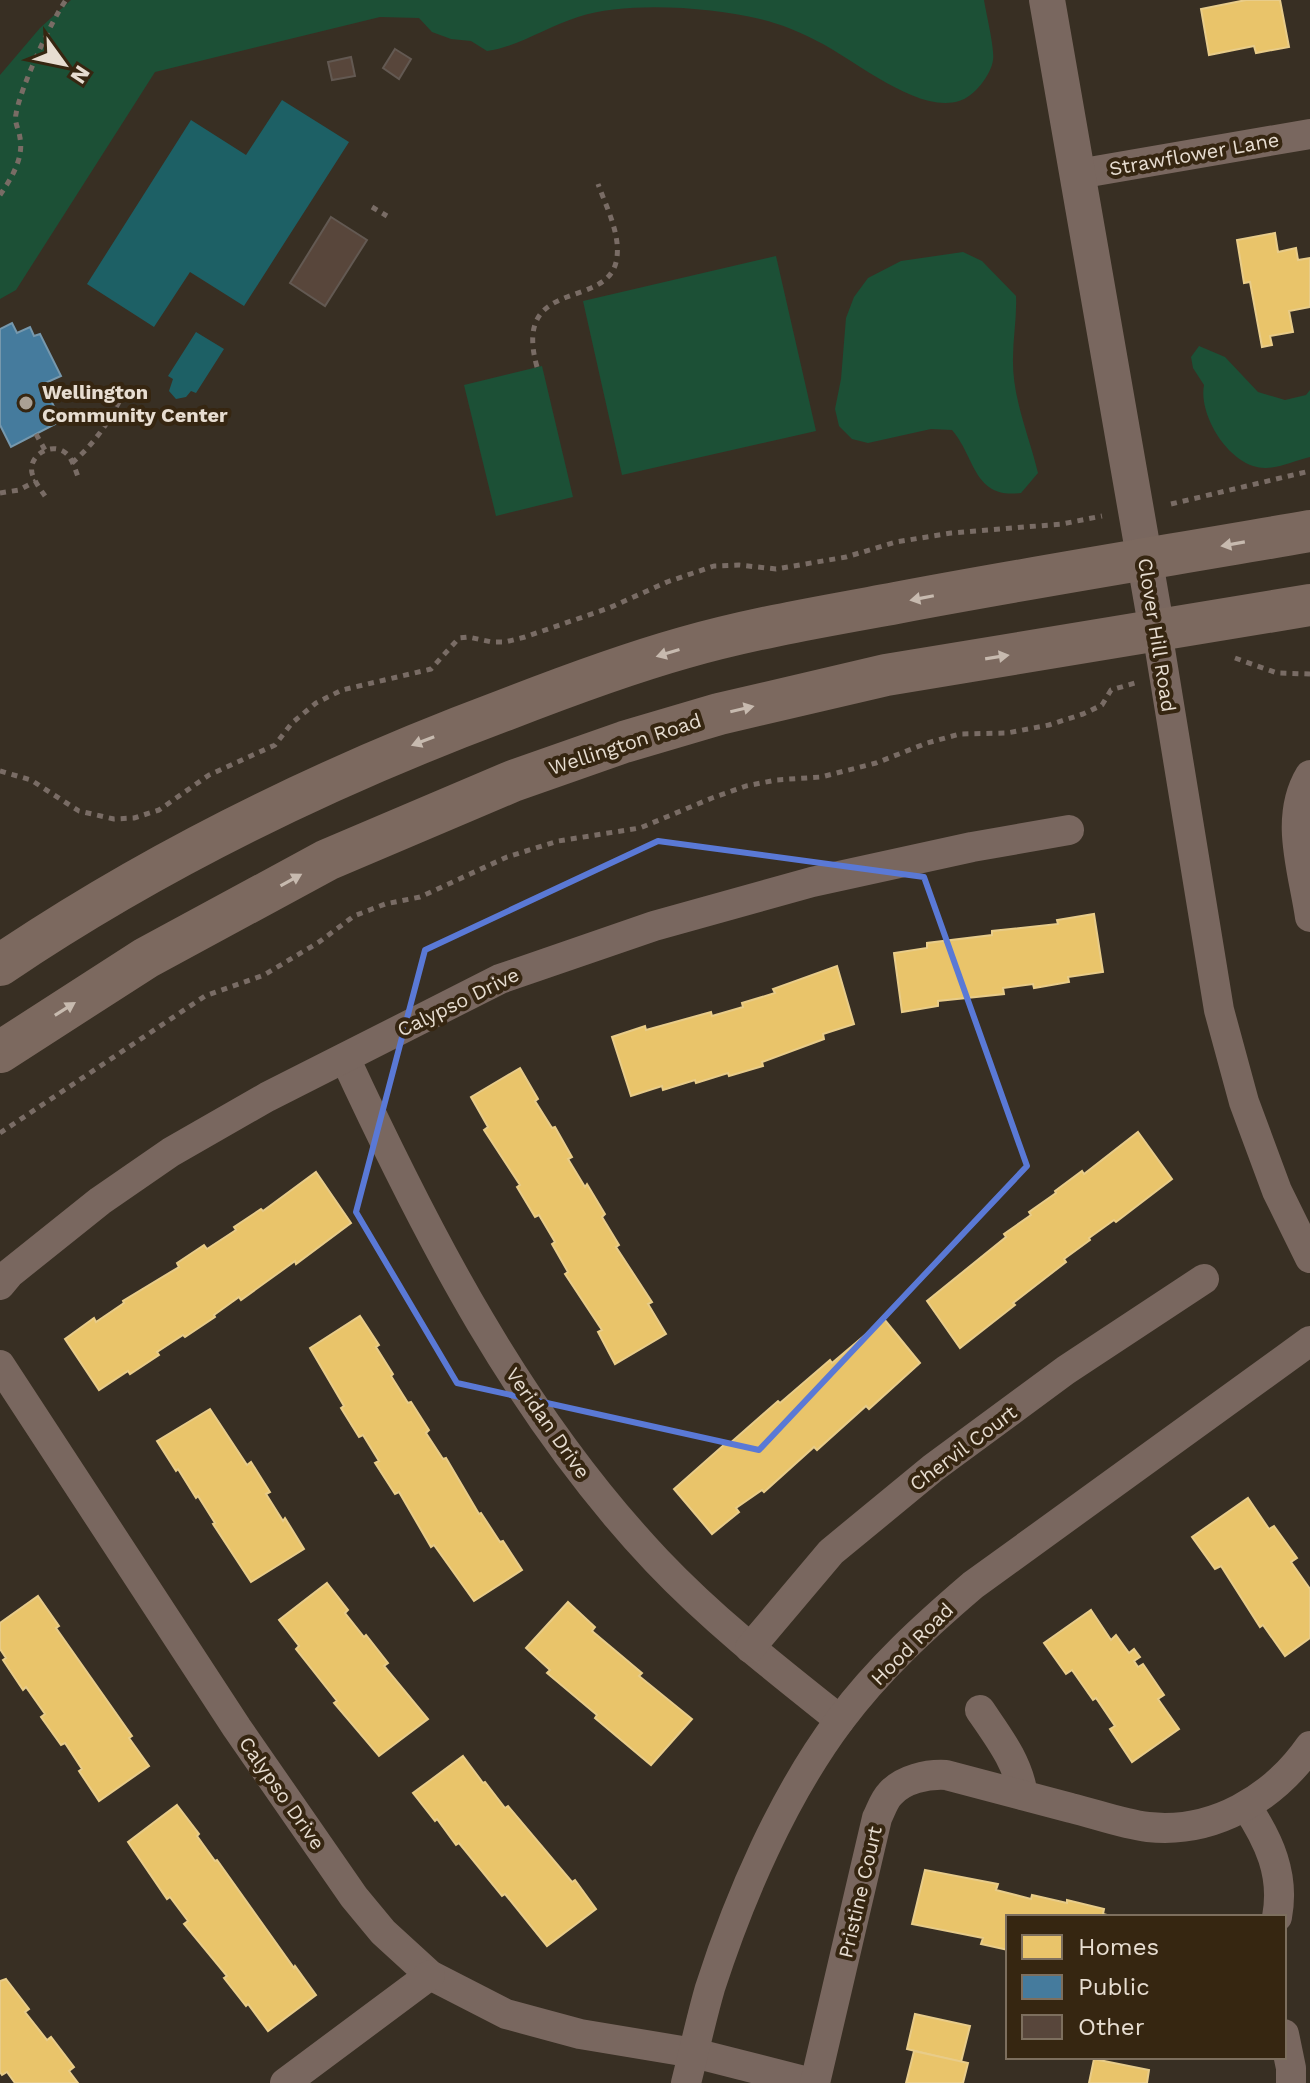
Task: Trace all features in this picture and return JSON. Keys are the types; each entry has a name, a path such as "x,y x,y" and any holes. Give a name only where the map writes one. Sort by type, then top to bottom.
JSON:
{"main road":[{"path":"0,965 110,895 268,810 405,747 602,673 684,647 762,628 1310,531"},
{"name":"Wellington Road","path":"0,1052 146,958 327,860 513,781 624,742 719,714 871,679 1310,605"}],"street":[{"name":"Clover Hill Road","path":"1047,0 1145,559 1219,1010 1244,1102 1277,1191 1310,1258"},
{"name":"Strawflower Lane","path":"1078,174 1310,134"},
{"path":"1310,775 1300,792 1295,819 1310,917"},
{"name":"Calypso Drive","path":"0,1285 10,1273 100,1201 171,1152 267,1097 500,979 654,926 812,882 972,847 1069,830"},
{"name":"Veridan Drive","path":"345,1058 401,1178 465,1295 545,1424 606,1503 658,1562 750,1648 840,1720"},
{"name":"Chervil Court","path":"750,1648 831,1552 933,1468 1066,1370 1204,1279"},
{"name":"Hood Road","path":"686,2083 709,1991 761,1857 803,1777 840,1720 929,1622 973,1585 1310,1341"},
{"name":"Calypso Drive","path":"0,1365 237,1728 354,1897 383,1932 430,1975 506,2014 580,2034 694,2053"},
{"path":"980,1710 1020,1774 1023,1795"},
{"name":"Pristine Court","path":"694,2053 814,2083 877,1818 890,1793 909,1780 932,1774 946,1775 1146,1827 1182,1828 1217,1821 1246,1806 1281,1780 1310,1746"},
{"path":"1246,1806 1265,1834 1277,1866 1280,1901 1277,1915"},
{"path":"285,2083 430,1975"},
{"path":"1286,2032 1310,2035"},
{"path":"1286,2042 1291,2083"}],"path":[{"path":"0,195 20,155 21,140 15,122 17,108 66,0"},
{"path":"537,367 533,335 542,313 555,301 590,289 607,279 616,264 615,236 598,184"},
{"path":"372,207 387,216"},
{"path":"590,289 593,298"},
{"path":"72,463 95,441 122,396"},
{"path":"36,434 45,450"},
{"path":"45,496 32,473 32,463 45,450 61,450 68,455 79,479"},
{"path":"0,493 19,490 36,481"},
{"path":"1224,654 1277,673 1310,674"},
{"path":"0,1133 205,996 264,975 319,942 354,916 385,904 420,897 507,857 558,841 640,828 746,786 821,777 876,763 960,734 1007,733 1049,725 1102,705 1111,690 1163,674"}],"highlighted area":[{"path":"658,841 924,877 1027,1166 759,1450 457,1383 356,1212 425,950"}],"green space":[{"path":"71,0 984,0 993,60 985,79 976,90 965,99 942,103 924,100 886,83 832,49 796,31 740,15 644,7 598,12 487,51 471,41 451,39 432,32 419,18 380,17 155,72 16,290 0,299 0,75 40,28"},
{"path":"963,252 982,261 1016,296 1013,373 1038,473 1021,493 993,490 984,483 952,430 931,429 868,443 852,439 839,426 835,409 846,318 854,297 868,278 901,261"},
{"path":"776,256 816,431 622,475 583,301"},
{"path":"1199,346 1225,357 1258,392 1285,400 1306,395 1310,390 1310,457 1266,468 1253,466 1229,450 1212,425 1206,411 1204,385 1193,368 1191,357"},
{"path":"542,366 573,497 496,516 464,385"}],"water":[{"path":"282,100 349,142 244,306 190,272 154,327 87,284 191,120 246,155"},
{"path":"196,332 224,349 196,393 191,391 186,397 176,399 169,391 173,379 168,376"}],"building: Homes":[{"path":"1246,0 1280,0 1289,47 1256,53 1254,46 1209,55 1201,9"},
{"path":"1275,233 1278,252 1296,248 1298,260 1310,258 1310,307 1289,311 1293,332 1270,336 1272,345 1262,347 1250,282 1244,283 1237,240"},
{"path":"1094,914 1103,972 1068,977 1069,982 1034,988 1033,984 1003,988 1004,994 938,1001 938,1006 902,1012 894,953 927,948 927,943 992,935 992,931 1058,924 1057,920"},
{"path":"837,966 854,1024 823,1034 824,1039 762,1062 763,1066 663,1090 662,1086 631,1096 612,1037 645,1026 646,1030 711,1012 712,1016 743,1007 742,1003 775,993 773,989"},
{"path":"520,1068 538,1099 535,1101 572,1157 568,1159 605,1214 602,1217 619,1245 616,1247 652,1302 648,1304 666,1334 615,1364 598,1332 602,1330 565,1274 568,1272 552,1244 555,1242 517,1187 520,1185 484,1130 488,1127 471,1097"},
{"path":"1138,1132 1172,1179 1116,1222 1114,1220 1089,1238 1064,1259 1066,1262 960,1348 927,1301 1006,1237 1004,1234 1031,1215 1029,1212 1055,1191 1082,1171 1084,1174"},
{"path":"316,1172 351,1223 296,1264 295,1261 185,1337 183,1335 157,1352 159,1355 99,1390 65,1339 179,1267 177,1263 204,1245 207,1249 236,1230 234,1227 261,1209 263,1211"},
{"path":"360,1316 379,1345 376,1347 393,1374 391,1376 429,1430 426,1433 443,1459 446,1458 479,1514 500,1542 503,1541 522,1570 474,1601 434,1545 431,1547 399,1492 395,1494 375,1463 379,1461 363,1435 359,1437 341,1408 344,1406 310,1348"},
{"path":"884,1319 920,1363 869,1409 866,1406 817,1450 814,1447 764,1492 762,1490 736,1508 739,1512 712,1534 674,1489 726,1443 728,1445 778,1401 780,1403 830,1360 832,1363"},
{"path":"210,1409 247,1465 251,1462 270,1492 266,1494 304,1549 251,1582 198,1496 196,1498 157,1441"},
{"path":"1248,1498 1269,1529 1274,1526 1297,1558 1291,1562 1310,1589 1310,1638 1285,1656 1263,1625 1260,1627 1221,1566 1215,1569 1192,1537"},
{"path":"327,1583 348,1610 345,1613 388,1663 384,1666 428,1719 379,1756 334,1703 337,1701 296,1649 299,1646 279,1620"},
{"path":"38,1596 59,1626 56,1628 132,1736 129,1738 149,1766 99,1801 65,1743 61,1745 41,1717 45,1714 26,1687 23,1690 3,1660 6,1658 0,1649 0,1623"},
{"path":"568,1602 595,1627 592,1631 642,1673 639,1676 692,1719 651,1765 595,1718 597,1715 547,1673 550,1670 526,1648"},
{"path":"1091,1610 1111,1640 1116,1635 1129,1653 1134,1649 1140,1657 1134,1661 1138,1667 1143,1664 1164,1695 1158,1699 1179,1729 1132,1762 1110,1729 1115,1726 1096,1698 1093,1700 1072,1670 1066,1674 1044,1643"},
{"path":"463,1756 505,1808 508,1806 572,1882 575,1880 596,1909 547,1946 505,1894 502,1896 413,1793"},
{"path":"177,1805 316,1995 268,2031 184,1924 188,1921 170,1897 167,1899 128,1842"},
{"path":"925,1870 998,1884 996,1890 1031,1899 1032,1895 1104,1909 1103,1914 1107,1915 1006,1915 1006,1950 981,1944 983,1938 912,1924"},
{"path":"6,1979 29,2009 25,2012 47,2040 51,2037 74,2067 69,2071 78,2083 15,2083 7,2072 2,2075 0,1981"},
{"path":"915,2014 970,2026 961,2062 907,2049"},
{"path":"914,2051 968,2063 963,2083 906,2083"},
{"path":"1094,2059 1149,2070 1147,2083 1089,2083"}],"building: Public":[{"name":"Wellington Community Center","path":"12,323 17,333 30,327 34,336 40,334 61,376 43,384 61,421 11,447 0,425 0,329"}],"building: Other":[{"path":"395,49 411,59 399,79 383,68"},
{"path":"351,57 355,76 332,80 328,62"},
{"path":"331,217 367,240 325,306 290,283"}],"place":[{"name":"Wellington Community Center","path":"26,403"}]}
